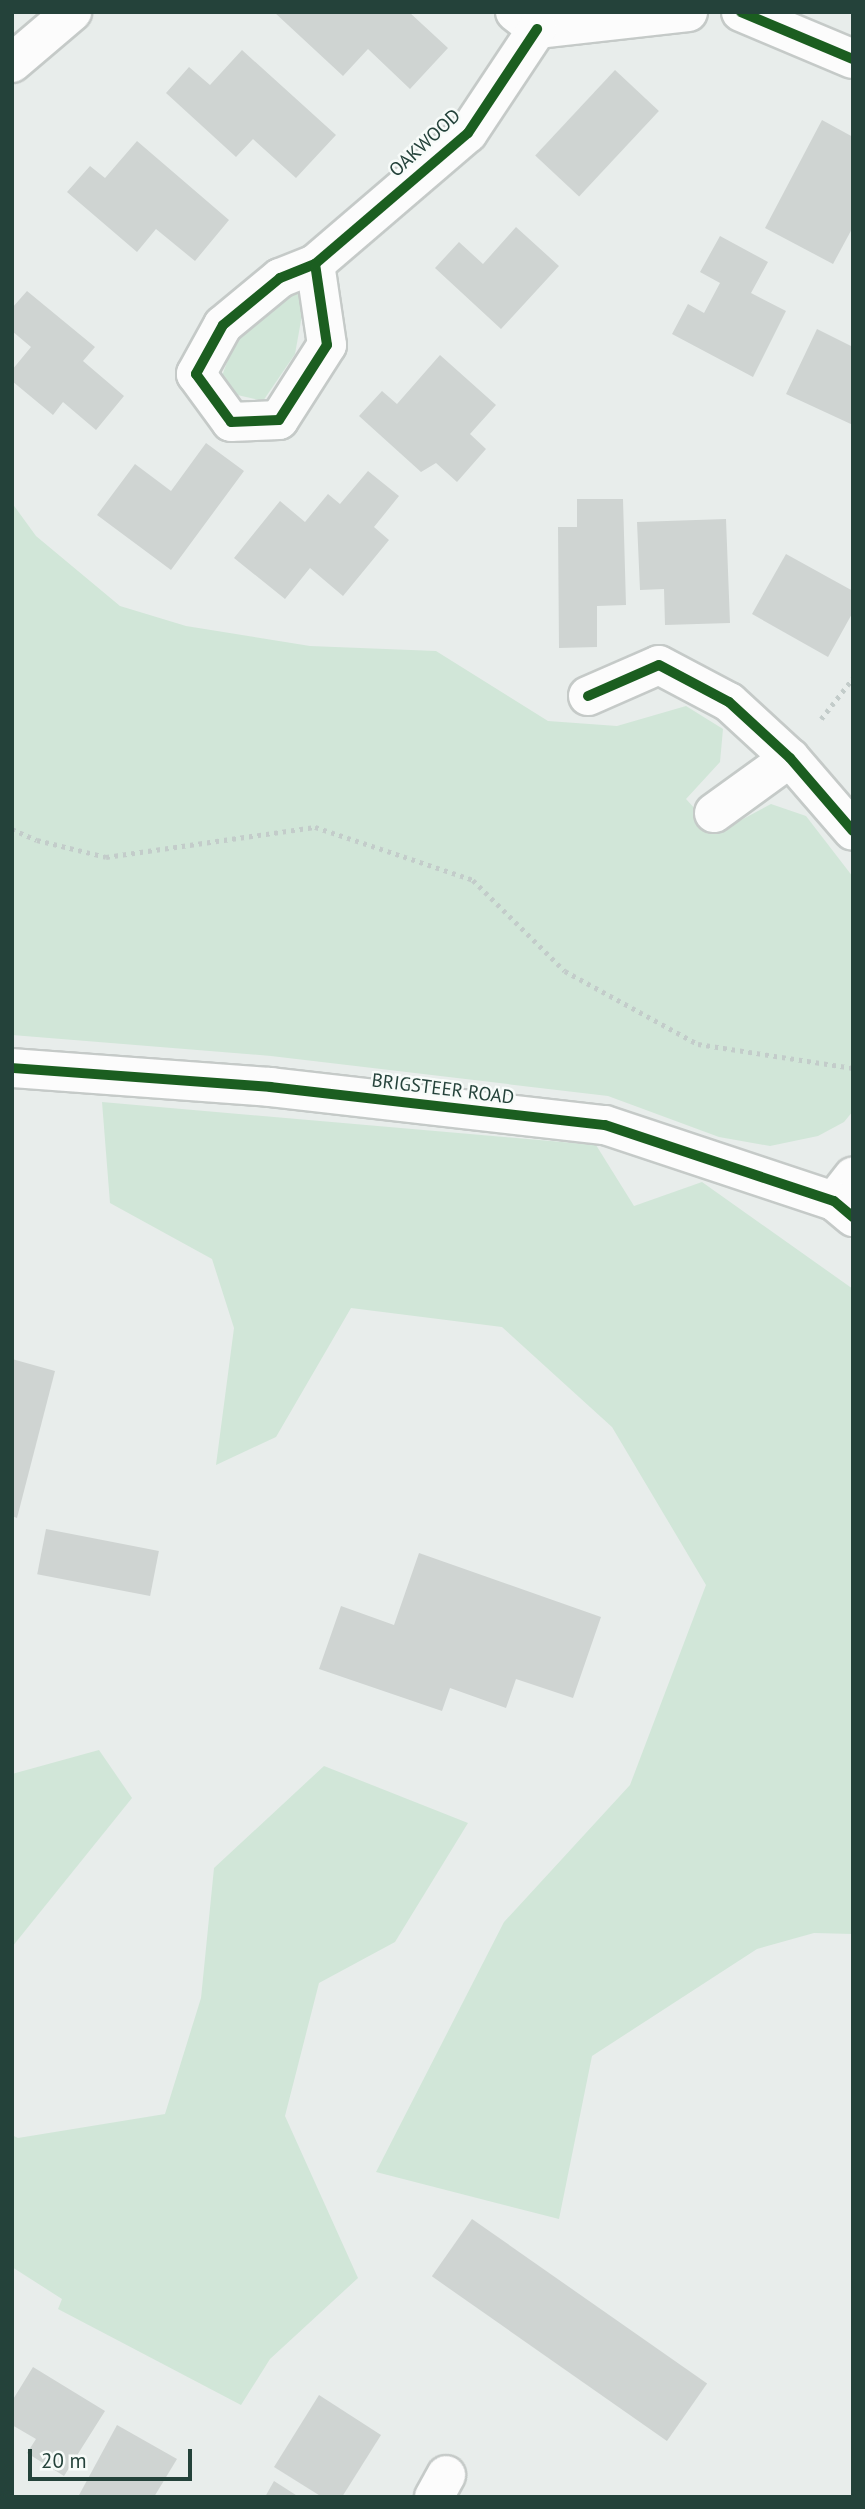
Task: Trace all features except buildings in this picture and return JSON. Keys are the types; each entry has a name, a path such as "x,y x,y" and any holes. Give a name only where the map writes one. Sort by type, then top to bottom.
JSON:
{"street":[{"path":"526,21 688,12"},
{"path":"741,12 853,59"},
{"path":"12,63 69,13"},
{"name":"OAKWOOD","path":"315,264 468,133 526,21"},
{"path":"588,696 659,665 729,702 790,758 853,831"},
{"path":"714,813 790,758"},
{"name":"BRIGSTEER ROAD","path":"12,1068 270,1087 605,1125 847,1198"}],"path":[{"path":"12,829 37,840 106,857 315,827 473,880 565,971 698,1044 853,1068"}],"green space":[{"path":"283,291 306,293 295,354 263,401 233,394 222,376 232,348 254,317"},
{"path":"12,503 36,536 120,606 186,626 310,646 436,651 548,721 617,726 686,706 723,729 720,762 686,799 717,833 771,804 806,816 853,877 853,1111 844,1122 818,1136 770,1146 719,1137 608,1096 271,1056 12,1035"},
{"path":"102,1102 596,1145 634,1206 702,1182 853,1289 853,1934 814,1933 757,1949 592,2056 559,2219 376,2172 504,1922 630,1785 706,1585 612,1427 502,1327 351,1308 276,1437 216,1465 234,1328 212,1259 110,1203"},
{"path":"99,1750 132,1798 12,1947 12,1774"},
{"path":"324,1766 468,1823 395,1942 319,1983 285,2116 358,2278 270,2359 241,2405 58,2309 62,2299 12,2267 12,2135 18,2138 165,2114 201,1998 214,1868"}],"cycle path":[{"path":"741,12 853,59"},
{"path":"315,264 280,278 223,325 196,374 231,422 279,420 327,345 315,264 468,133 537,29"},
{"path":"588,696 659,665 729,702 790,758 853,831"},
{"path":"12,1068 270,1087 605,1125 834,1201 853,1217"}]}
